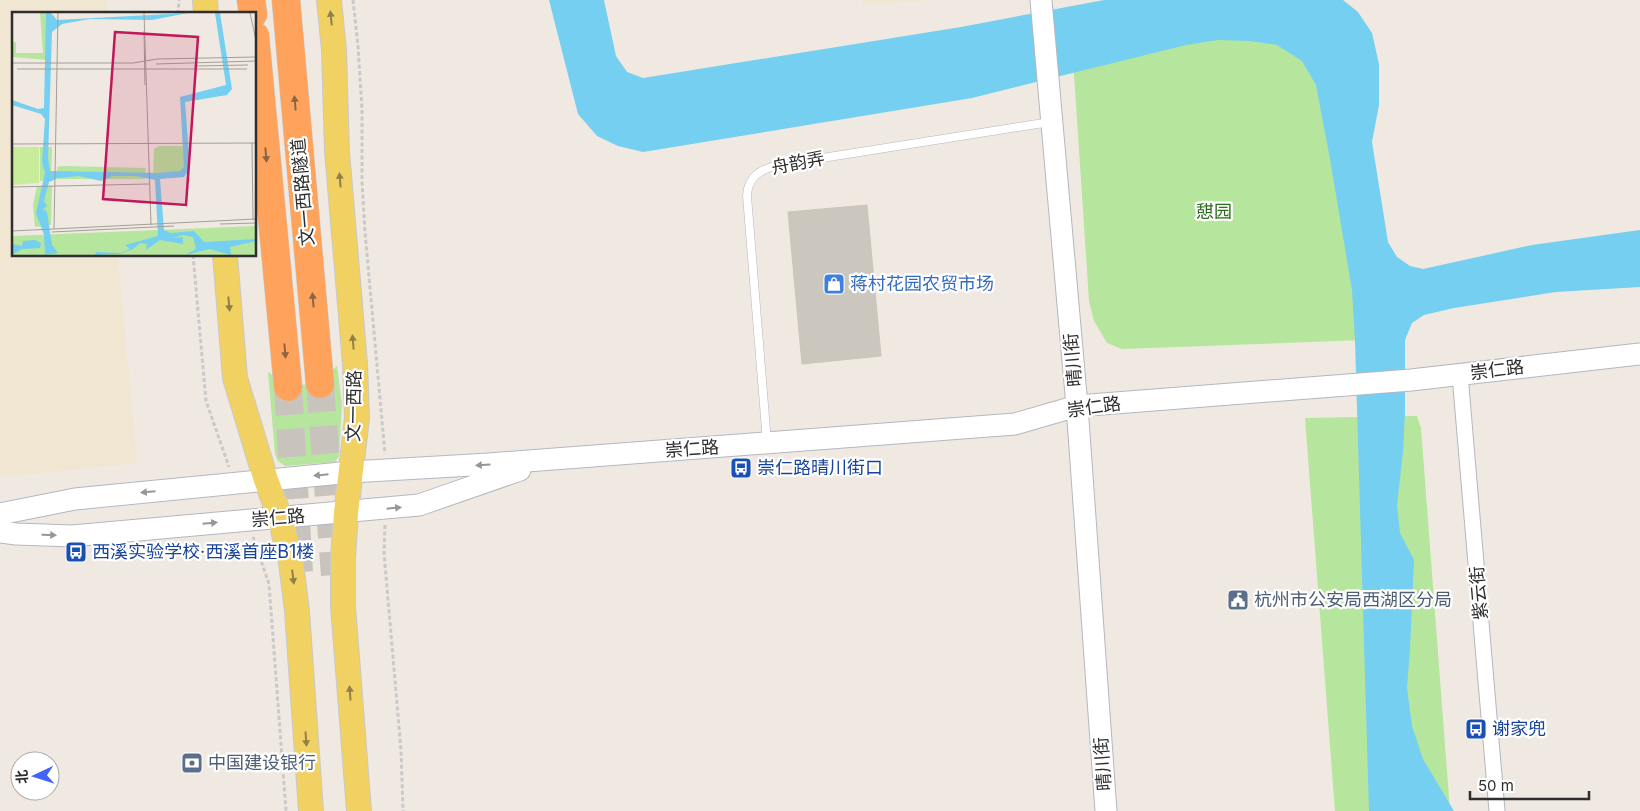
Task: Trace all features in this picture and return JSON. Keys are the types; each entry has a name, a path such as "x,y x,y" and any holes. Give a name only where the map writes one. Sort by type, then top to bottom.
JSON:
{"highway":[{"name":"文一西路隧道","path":"286,0 320,384"},
{"name":"文一西路隧道","path":"256,47 288,387"}],"main road":[{"name":"文一西路","path":"329,0 334,50 337,151 355,364 357,418 346,512 343,558 343,606 359,811"},
{"path":"225,256 235,378 266,480 280,517 291,564 297,611 311,811"}],"street":[{"name":"晴川街","path":"1042,4 1077,406 1106,811"},
{"name":"崇仁路","path":"0,514 75,499 351,472 549,460 1015,424 1077,406 1410,380 1640,354"},
{"name":"紫云街","path":"1460,375 1497,811"},
{"name":"崇仁路","path":"0,532 72,536 419,505 549,460"}],"lane":[{"name":"舟韵弄","path":"767,443 746,196 748,186 755,177 762,170 778,165 1052,122"}],"path":[{"path":"353,0 362,110 362,182 365,232 386,469"},
{"path":"385,509 384,554 401,750 403,811"}],"shaded area":[{"path":"0,0 106,0 109,12 12,12 12,256 120,256 118,257 137,463 0,477"},
{"path":"863,0 931,0 863,5"}],"green space":[{"name":"憇园","path":"1202,32 1282,38 1320,72 1363,340 1122,349 1107,343 1094,321 1089,301 1073,59"},
{"path":"337,366 342,404 339,456 335,462 285,466 278,461 275,454 268,372 287,382 304,385 320,379"},
{"path":"1417,416 1421,428 1450,811 1335,811 1305,418"}],"water":[{"path":"549,0 604,0 616,56 627,72 643,78 961,27 1104,0 1343,0 1358,12 1372,33 1379,64 1379,105 1372,142 1388,242 1397,257 1410,266 1423,269 1532,245 1640,230 1640,287 1556,292 1454,308 1424,315 1412,323 1405,340 1405,412 1397,505 1400,533 1414,560 1407,688 1412,726 1423,759 1454,811 1369,811 1352,290 1316,85 1302,61 1277,45 1250,41 1218,40 1186,45 972,98 643,152 618,146 597,136 578,114"}],"building":[{"name":"蒋村花园农贸市场","path":"867,205 881,356 802,364 788,212"}],"tunnel":[{"path":"320,384 335,575"},
{"path":"288,387 299,572"}],"place":[{"name":"蒋村花园农贸市场","path":"834,284"},
{"name":"崇仁路晴川街口","path":"741,468"},
{"name":"西溪实验学校·西溪首座B1楼","path":"76,552"},
{"name":"杭州市公安局西湖区分局","path":"1238,600"},
{"name":"谢家兜","path":"1476,729"},
{"name":"中国建设银行","path":"192,763"}]}
